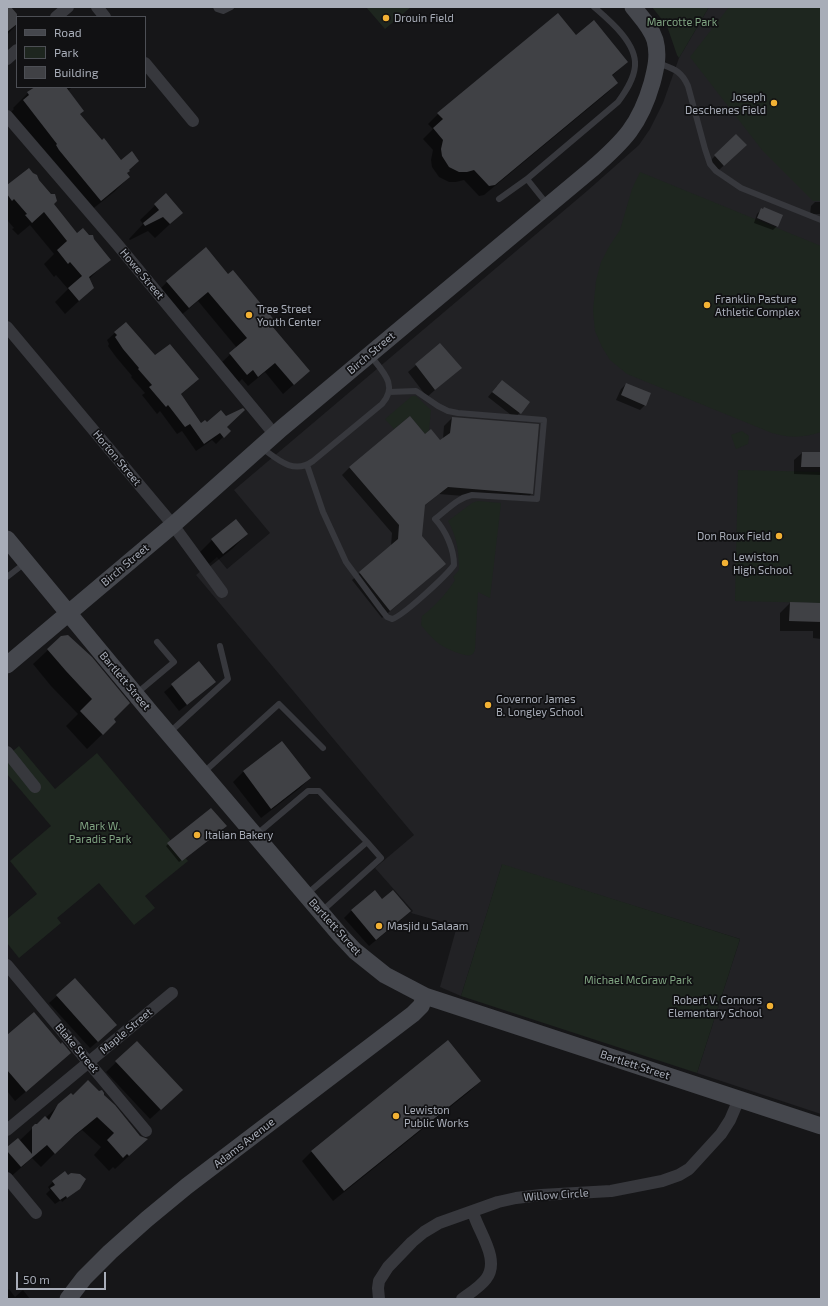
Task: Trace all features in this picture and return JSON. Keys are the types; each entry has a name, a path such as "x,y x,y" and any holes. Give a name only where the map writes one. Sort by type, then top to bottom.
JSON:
{"street":[{"path":"57,16 68,7"},
{"path":"97,7 104,16"},
{"name":"Birch Street","path":"7,665 172,525 369,354 609,155 621,143 635,125 647,102 656,68 657,54 655,40 649,26 633,7"},
{"path":"7,59 16,51"},
{"path":"146,64 193,121"},
{"name":"Howe Street","path":"7,116 117,244 275,435"},
{"name":"Horton Street","path":"7,327 172,525 222,592"},
{"name":"Bartlett Street","path":"7,539 168,733 306,895 355,951 385,975 425,996 821,1126"},
{"path":"7,752 35,787"},
{"name":"Blake Street","path":"7,965 146,1131"},
{"name":"Maple Street","path":"7,1130 172,993"},
{"name":"Adams Avenue","path":"68,1299 84,1278 110,1252 147,1219 187,1186 413,1014 421,1006 425,996"},
{"name":"Willow Circle","path":"379,1299 379,1281 388,1268 412,1242 424,1232 439,1223 498,1202 516,1198 611,1191 662,1182 679,1175 689,1169 721,1134 730,1120 739,1099"},
{"path":"7,1178 36,1212"},
{"path":"462,1299 485,1280 491,1269 490,1253 475,1218"}],"lane":[{"path":"216,7 217,9 223,11 231,7"},
{"path":"499,199 526,179 618,102 626,92 632,79 635,65 633,54 626,40 610,20 594,7"},
{"path":"656,62 678,71 684,77 688,86 710,164 716,171 741,188 821,220"},
{"path":"526,179 548,205"},
{"path":"261,447 288,465 300,467 308,465 382,404 389,392 387,379 369,354"},
{"path":"308,465 323,512 346,562 380,608 392,619 402,614 445,576 454,565 451,549 445,534 435,520 446,510 464,496 472,494 536,498 544,420 448,411 416,391 389,392"},
{"path":"7,577 26,562"},
{"path":"136,694 174,662 157,642"},
{"path":"168,733 228,680 220,646"},
{"path":"203,773 279,704 323,748"},
{"path":"256,835 308,791 319,791 381,858 321,912"},
{"path":"306,895 366,842"}],"shaded area":[{"path":"709,7 821,7 821,1114 697,1073 740,939 502,865 461,996 440,987 457,926 411,913 413,911 375,868 414,835 196,575 217,557 227,569 270,533 234,490 587,191 639,145 650,129 663,103 679,58"}],"green space":[{"name":"Drouin Field","path":"366,7 411,7 385,29"},
{"name":"Marcotte Park","path":"652,7 709,7 679,58 667,26"},
{"name":"Joseph Deschenes Field","path":"729,7 821,7 821,201 813,201 762,150 690,57"},
{"name":"Franklin Pasture Athletic Complex","path":"640,172 821,246 821,432 796,437 772,433 627,374 610,360 595,331 593,310 596,281 601,262 620,230 632,189"},
{"path":"412,396 416,396 431,410 429,430 425,434 410,416 394,429 385,419"},
{"path":"742,431 749,436 748,444 736,449 731,435"},
{"name":"Don Roux Field","path":"738,470 821,472 821,603 735,601"},
{"path":"478,501 501,503 490,598 478,592 475,650 472,655 464,655 454,652 441,645 431,637 421,625 422,616 444,595 455,580 453,577 459,570 457,545 454,533 448,521 472,503"},
{"name":"Mark W. Paradis Park","path":"19,746 55,789 97,753 188,861 145,896 155,908 134,925 99,883 57,918 61,923 19,958 7,943 7,919 37,894 10,861 51,826 7,774 7,756"},
{"name":"Michael McGraw Park","path":"502,864 740,939 697,1073 461,996"}],"building":[{"path":"7,7 11,7 17,14 16,25 7,32"},
{"path":"558,13 576,35 594,20 628,62 612,75 618,83 495,185 489,186 474,170 459,172 449,167 442,156 441,149 443,140 433,128 443,119 437,113"},
{"path":"33,88 67,88 84,111 80,114 102,140 104,138 121,160 132,151 139,161 127,173 130,177 101,201 59,150 56,145 57,144 23,100 29,95 27,92"},
{"path":"736,134 747,145 724,166 714,155"},
{"path":"29,168 37,175 39,180 51,194 55,194 57,201 54,204 77,233 83,228 89,235 93,235 94,239 111,260 89,277 94,288 79,301 68,288 82,276 70,262 68,264 57,250 67,241 44,212 32,223 25,215 27,214 14,199 12,201 7,194 7,185"},
{"path":"166,193 183,213 170,224 163,217 145,226 143,223 159,210 154,204"},
{"path":"764,207 783,215 778,227 757,218 761,208 763,209"},
{"name":"Tree Street Youth Center","path":"206,247 228,274 233,270 276,322 272,326 310,371 294,385 275,363 258,377 253,370 247,375 229,353 247,338 208,292 189,308 166,281"},
{"path":"126,322 155,355 170,344 199,379 181,394 201,423 205,420 207,422 221,410 226,416 243,408 245,410 227,427 231,431 224,438 220,433 204,444 190,424 185,427 168,405 166,407 149,387 152,385 138,369 139,368 115,337 117,335 114,332"},
{"path":"440,343 462,368 435,390 415,364"},
{"path":"502,380 530,402 521,414 492,392"},
{"path":"626,383 651,393 646,406 621,395"},
{"path":"410,416 425,434 431,429 440,440 450,433 452,417 539,424 533,494 448,487 425,505 422,536 446,564 390,611 359,572 398,539 399,525 349,467"},
{"path":"802,452 821,452 821,467 801,467"},
{"path":"236,519 248,534 223,554 211,539"},
{"path":"790,602 821,603 821,622 789,621"},
{"path":"68,635 92,657 130,703 114,719 116,722 103,735 80,711 92,699 47,649 61,636"},
{"path":"199,661 216,682 187,705 171,684"},
{"path":"282,741 311,778 271,809 243,771"},
{"name":"Italian Bakery","path":"211,808 227,826 182,861 167,843"},
{"name":"Masjid u Salaam","path":"375,890 382,899 393,890 411,911 376,940 351,910"},
{"path":"75,978 117,1025 98,1042 56,995"},
{"path":"34,1012 61,1044 62,1042 71,1053 26,1092 7,1070 7,1035"},
{"name":"Lewiston Public Works","path":"448,1040 481,1081 344,1191 311,1151"},
{"path":"137,1041 183,1090 161,1110 115,1061"},
{"path":"88,1080 99,1091 102,1090 104,1095 115,1105 140,1136 148,1139 129,1156 127,1154 123,1158 107,1140 114,1133 97,1117 55,1154 47,1145 21,1167 7,1151 7,1147 18,1138 32,1154 32,1127 45,1116 49,1120 58,1104 71,1093 73,1095"},
{"path":"65,1171 68,1175 71,1173 80,1174 86,1179 80,1189 67,1198 66,1196 60,1200 50,1188 55,1185 52,1181"}],"place":[{"name":"Drouin Field","path":"386,18"},
{"name":"Joseph Deschenes Field","path":"774,103"},
{"name":"Franklin Pasture Athletic Complex","path":"707,305"},
{"name":"Tree Street Youth Center","path":"249,315"},
{"name":"Don Roux Field","path":"779,536"},
{"name":"Lewiston High School","path":"725,563"},
{"name":"Governor James B. Longley School","path":"488,705"},
{"name":"Italian Bakery","path":"197,835"},
{"name":"Masjid u Salaam","path":"379,926"},
{"name":"Robert V. Connors Elementary School","path":"770,1006"},
{"name":"Lewiston Public Works","path":"396,1116"}]}
